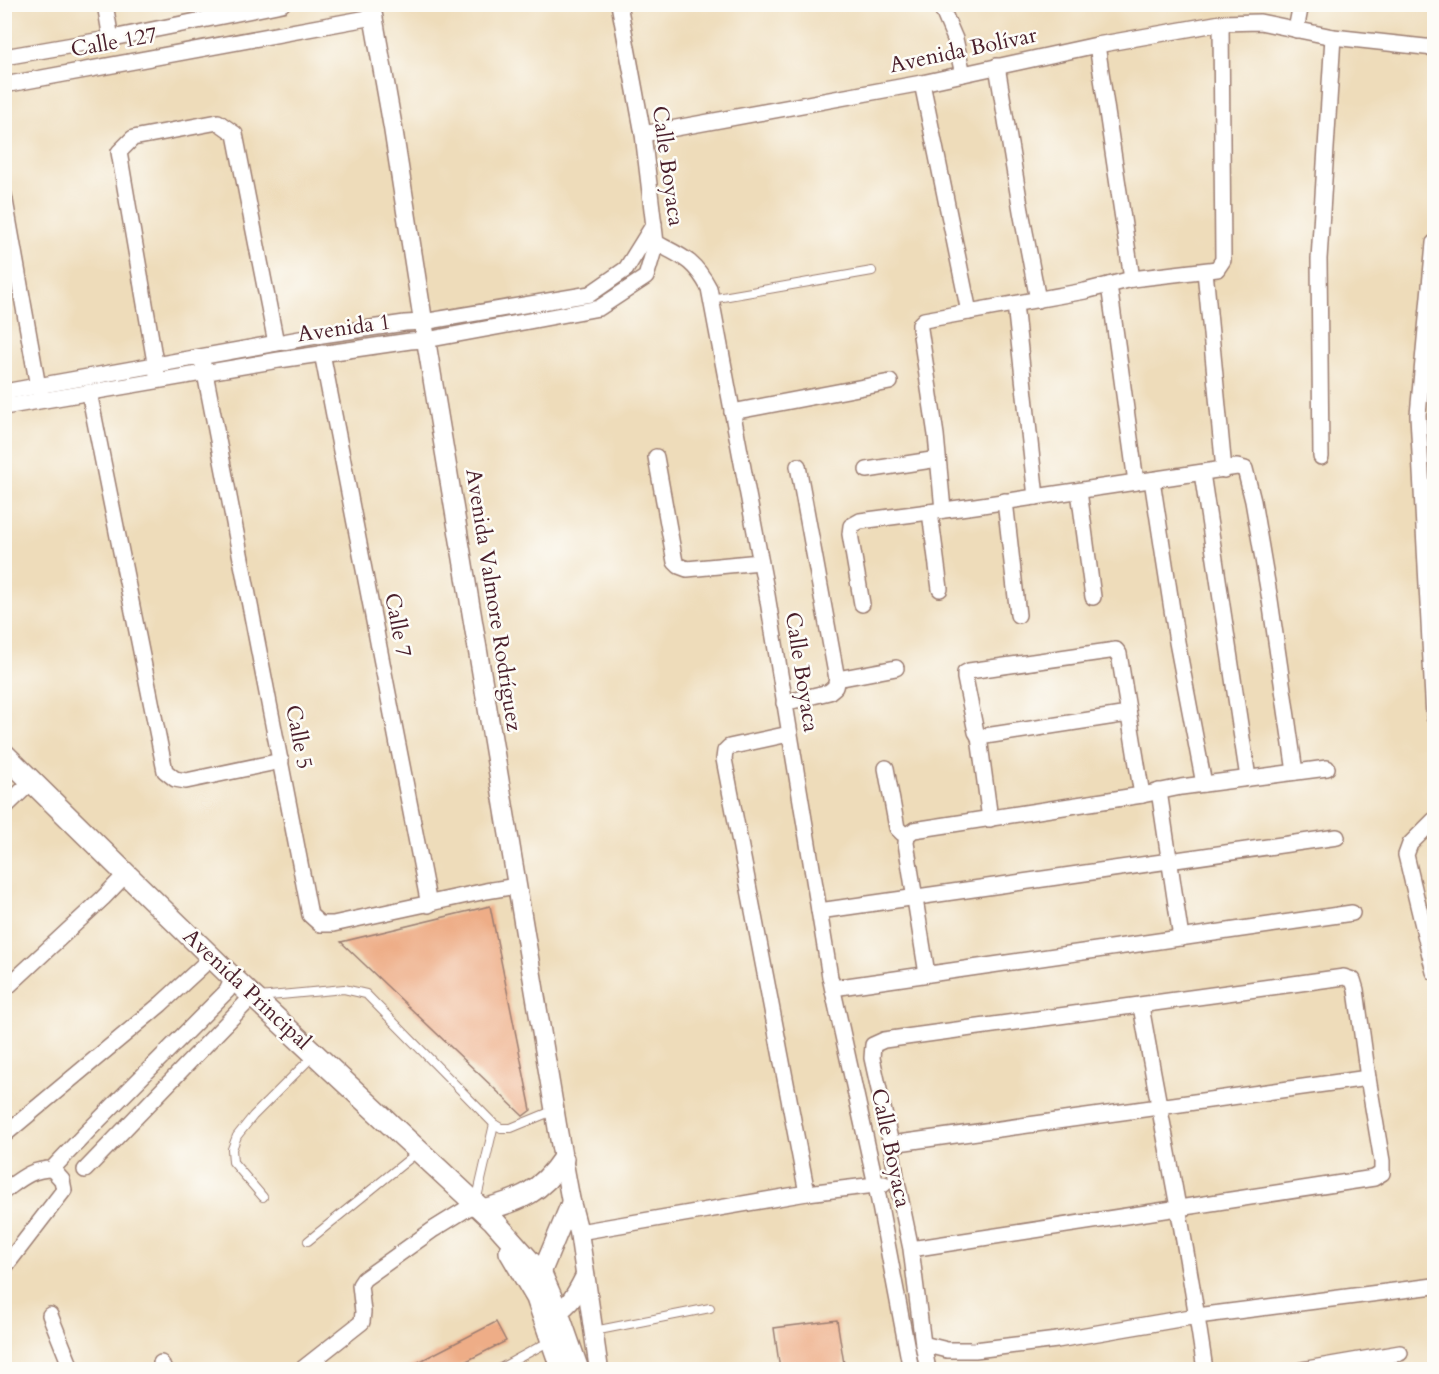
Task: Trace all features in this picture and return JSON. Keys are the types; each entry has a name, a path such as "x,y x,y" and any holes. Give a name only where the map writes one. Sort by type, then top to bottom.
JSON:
{"main road":[{"name":"Avenida Principal","path":"4,753 254,998 484,1211"},
{"path":"484,1211 513,1201 541,1186 553,1175 563,1159"},
{"path":"484,1211 542,1274 552,1340 562,1370"},
{"path":"484,1211 546,1310 578,1370"}],"street":[{"path":"105,4 111,39"},
{"name":"Calle 127","path":"4,57 111,39 282,4"},
{"name":"Calle Boyaca","path":"619,4 643,134 656,243 688,260 701,273 709,288 760,561 830,977 876,1185 910,1370"},
{"path":"940,4 955,39 963,74"},
{"path":"1296,30 1301,4"},
{"name":"Calle 127","path":"4,85 372,11"},
{"name":"Avenida Valmore Rodríguez","path":"372,11 563,1159 579,1232 599,1370"},
{"name":"Avenida Bolívar","path":"643,134 922,83 1097,45 1221,23 1260,22 1333,37 1434,48"},
{"path":"940,589 936,511 938,459 920,324 924,320 1085,291 1132,279 1217,269 1223,260 1221,23"},
{"path":"1321,457 1319,259 1333,37"},
{"path":"1097,45 1132,279"},
{"path":"997,66 1038,300"},
{"path":"922,83 969,312"},
{"path":"157,373 119,152 133,138 218,122 235,134 276,343"},
{"path":"4,195 40,394"},
{"name":"Avenida 1","path":"4,392 40,394 89,392 157,373 201,357 276,343 423,322 590,294 626,269 654,224"},
{"name":"Avenida 1","path":"4,407 40,394 157,373 205,373 322,353 426,340 599,308 646,277 656,243"},
{"path":"1434,243 1418,414 1434,717"},
{"path":"1205,271 1224,470"},
{"path":"1109,285 1136,483"},
{"path":"1015,304 1036,497"},
{"name":"Calle 7","path":"322,353 429,904"},
{"name":"Calle 5","path":"201,357 310,915 320,924 333,924 517,886"},
{"path":"732,412 890,382"},
{"path":"89,392 165,771 175,779 186,781 281,761"},
{"path":"656,457 675,562 687,569 760,561"},
{"path":"867,470 938,459"},
{"path":"784,704 829,692 835,687 837,679 798,465"},
{"path":"862,604 849,534 851,526 860,521 1237,467 1245,469 1270,600 1295,772"},
{"path":"1203,473 1248,778"},
{"path":"1152,480 1177,642 1204,784"},
{"path":"1079,490 1093,597"},
{"path":"1005,501 1018,615"},
{"path":"990,819 979,737 965,678 965,673 969,671 1116,650 1119,654 1142,795"},
{"path":"837,679 896,668"},
{"path":"979,737 1128,714"},
{"path":"789,734 729,747 725,751 724,759 807,1193"},
{"path":"886,768 897,828 907,835"},
{"path":"927,974 906,843 907,835 914,830 1204,784 1326,768"},
{"path":"4,808 32,782"},
{"path":"1159,791 1181,938"},
{"path":"1434,820 1410,844 1406,855 1434,972"},
{"path":"819,911 1337,837"},
{"path":"4,990 126,874"},
{"path":"833,988 1352,913"},
{"path":"4,1135 161,1004 212,957"},
{"path":"911,1249 1374,1178 1382,1173 1382,1161 1353,980 1344,977 884,1040 873,1045 872,1058 911,1249 928,1370"},
{"path":"4,1191 29,1173 41,1169 52,1169 227,991 234,978"},
{"path":"86,1170 246,1003 254,998"},
{"path":"1141,1006 1179,1209 1205,1370"},
{"path":"891,1144 1368,1078"},
{"path":"4,1268 64,1190 62,1180 52,1169"},
{"path":"579,1232 807,1193 897,1182"},
{"path":"542,1274 571,1202"},
{"path":"301,1370 362,1322 360,1285 364,1279 434,1229 484,1211"},
{"path":"546,1310 573,1300 585,1276"},
{"path":"923,1344 947,1350 975,1350 1057,1340 1197,1316 1434,1286"},
{"path":"50,1315 72,1370"},
{"path":"1301,1370 1400,1353"}],"lane":[{"path":"711,299 872,272"},
{"path":"254,998 344,988 366,994 494,1124 501,1128 511,1128 555,1110"},
{"path":"263,1197 233,1162 234,1142 253,1116 315,1054"},
{"path":"484,1211 494,1124"},
{"path":"308,1241 419,1151"},
{"path":"594,1331 710,1308"},
{"path":"497,1370 552,1340"}],"building":[{"path":"490,906 531,1110 523,1116 341,942"},
{"path":"837,1320 845,1370 780,1370 774,1328"},
{"path":"496,1322 506,1341 449,1370 403,1370"}]}
